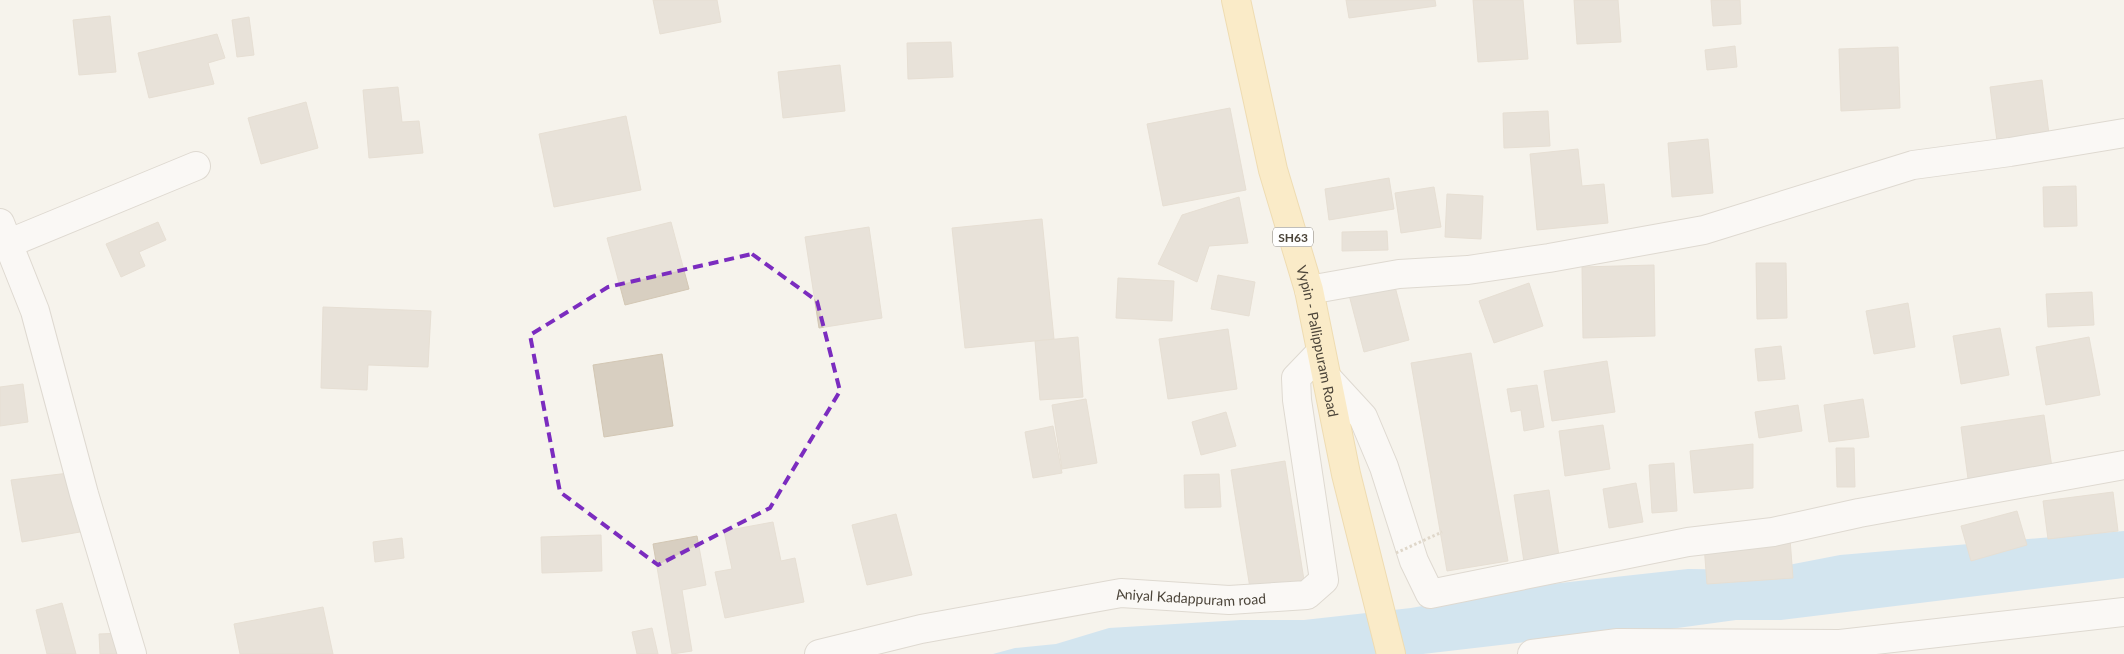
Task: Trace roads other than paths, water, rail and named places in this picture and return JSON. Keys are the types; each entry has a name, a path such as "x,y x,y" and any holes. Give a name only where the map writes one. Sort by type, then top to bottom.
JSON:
{"main road":[{"name":"Vypin - Pallippuram Road","path":"1236,0 1273,170 1308,290 1320,353 1328,379 1346,474 1391,654"}],"street":[{"path":"1308,290 1399,274 1468,270 1549,258 1704,230 1913,165 2010,152 2124,133"},
{"path":"132,654 117,598 84,494 35,311 3,233 196,166"},
{"name":"Aniyal Kadappuram road","path":"819,654 921,629 1121,593 1229,600 1307,595 1324,580 1297,400 1296,378 1320,353"},
{"path":"1328,379 1363,417 1384,467 1414,560 1430,594 1688,542 1773,532 1859,513 2124,465"},
{"path":"1532,654 1618,643 1840,644 2124,612"}],"water":[{"path":"2124,531 2124,578 1781,620 1736,620 1626,635 1560,638 1423,654 993,654 1015,648 1056,644 1109,628 1241,620 1304,620 1411,608 1542,585 1688,569 1763,570 1840,555"}]}
